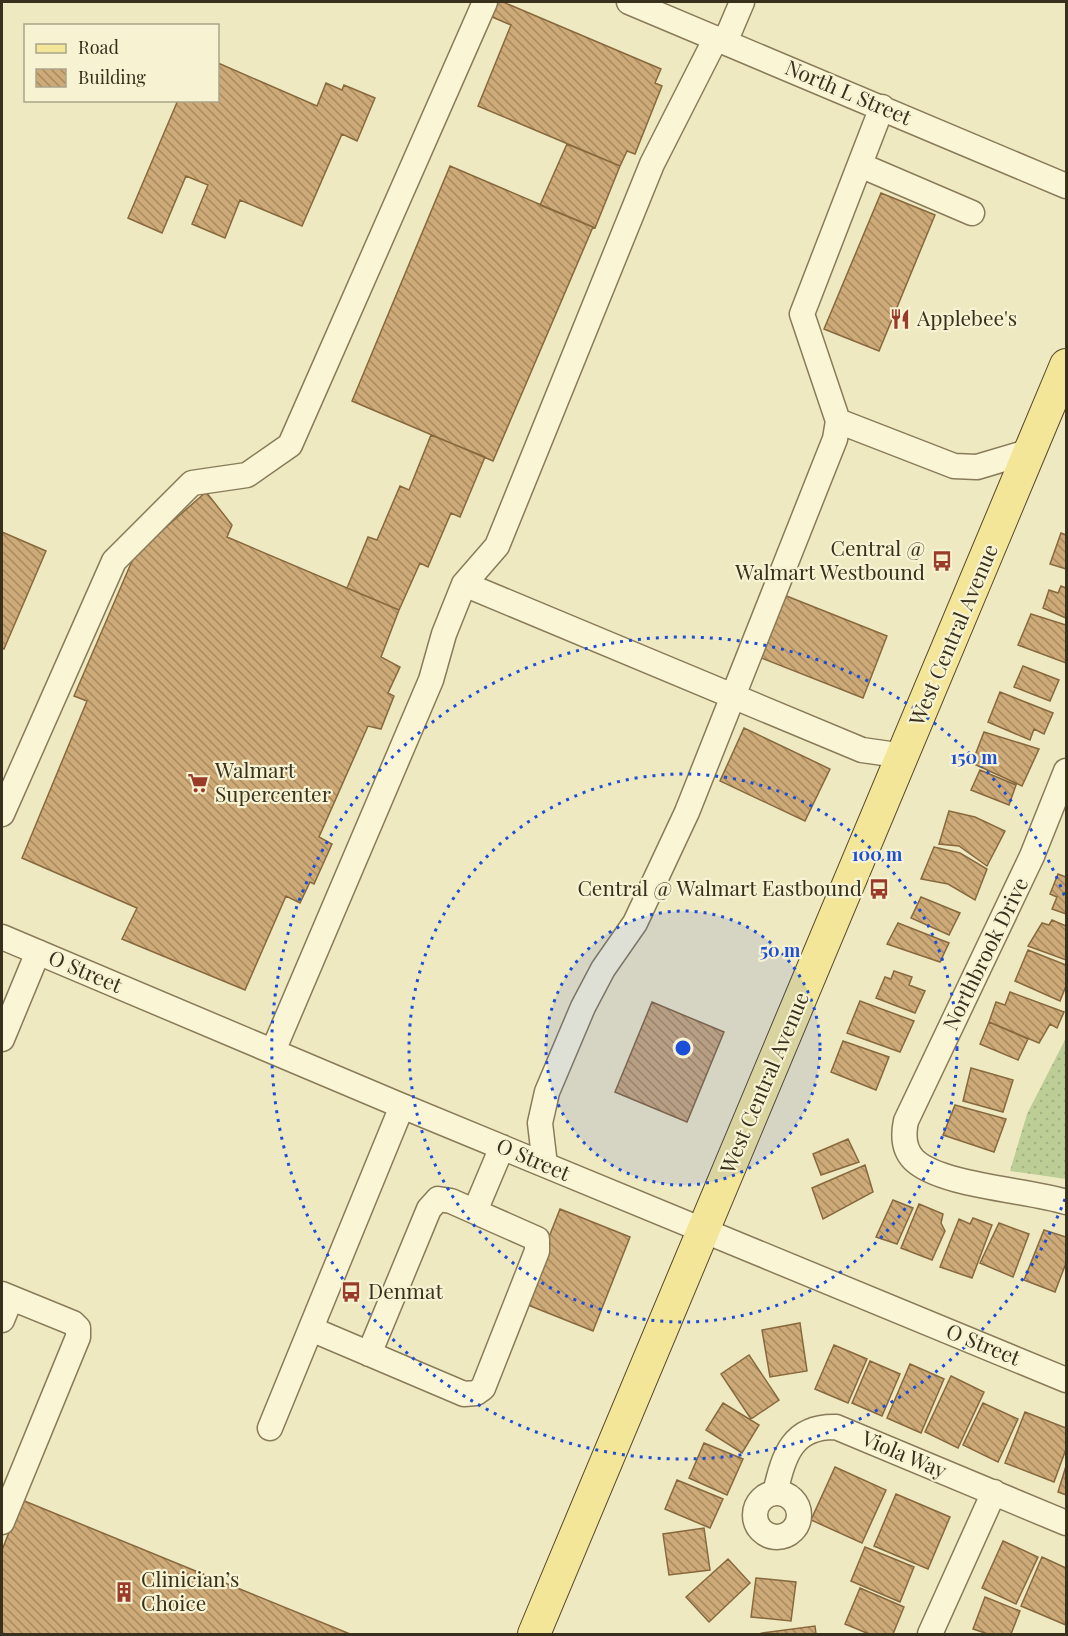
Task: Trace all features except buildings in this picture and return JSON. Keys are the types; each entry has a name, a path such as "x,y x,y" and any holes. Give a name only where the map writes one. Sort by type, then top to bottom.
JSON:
{"main road":[{"name":"West Central Avenue","path":"534,1635 1066,365"}],"street":[{"path":"2,814 114,561 192,483 247,475 290,445 485,2"},
{"name":"North L Street","path":"629,2 1066,186"},
{"path":"273,1051 430,680 444,634 464,584 497,546 652,164 742,2"},
{"path":"545,1165 540,1123 547,1092 583,1007 603,969 639,915 687,812 835,439 838,421 802,315 882,107"},
{"path":"860,165 972,213"},
{"path":"838,421 954,466 977,467 1031,451"},
{"path":"464,584 732,698 862,750 904,756"},
{"name":"Northbrook Drive","path":"1066,771 1032,856 906,1121 903,1136 914,1160 922,1166 947,1176 1066,1202"},
{"name":"O Street","path":"2,937 402,1106 1066,1380"},
{"path":"2,1039 38,952"},
{"path":"270,1428 402,1106"},
{"path":"475,1211 501,1147"},
{"path":"311,1329 369,1354 464,1394 476,1393 483,1388 537,1251 537,1239 451,1201 438,1199 429,1209 369,1354"},
{"path":"2,1320 6,1296 73,1323 78,1328 78,1337 2,1522"},
{"name":"Viola Way","path":"775,1493 790,1447 802,1433 819,1426 837,1426 1066,1523"},
{"path":"930,1635 993,1492"}],"green space":[{"path":"1066,1038 1066,1179 1010,1171 1027,1114"}],"place":[{"name":"Applebee's","path":"900,319"},
{"name":"Central @ Walmart Westbound","path":"942,561"},
{"name":"Walmart Supercenter","path":"198,783"},
{"name":"Central @ Walmart Eastbound","path":"879,889"},
{"name":"Denmat","path":"351,1292"},
{"name":"Clinician’s Choice","path":"124,1592"}]}
